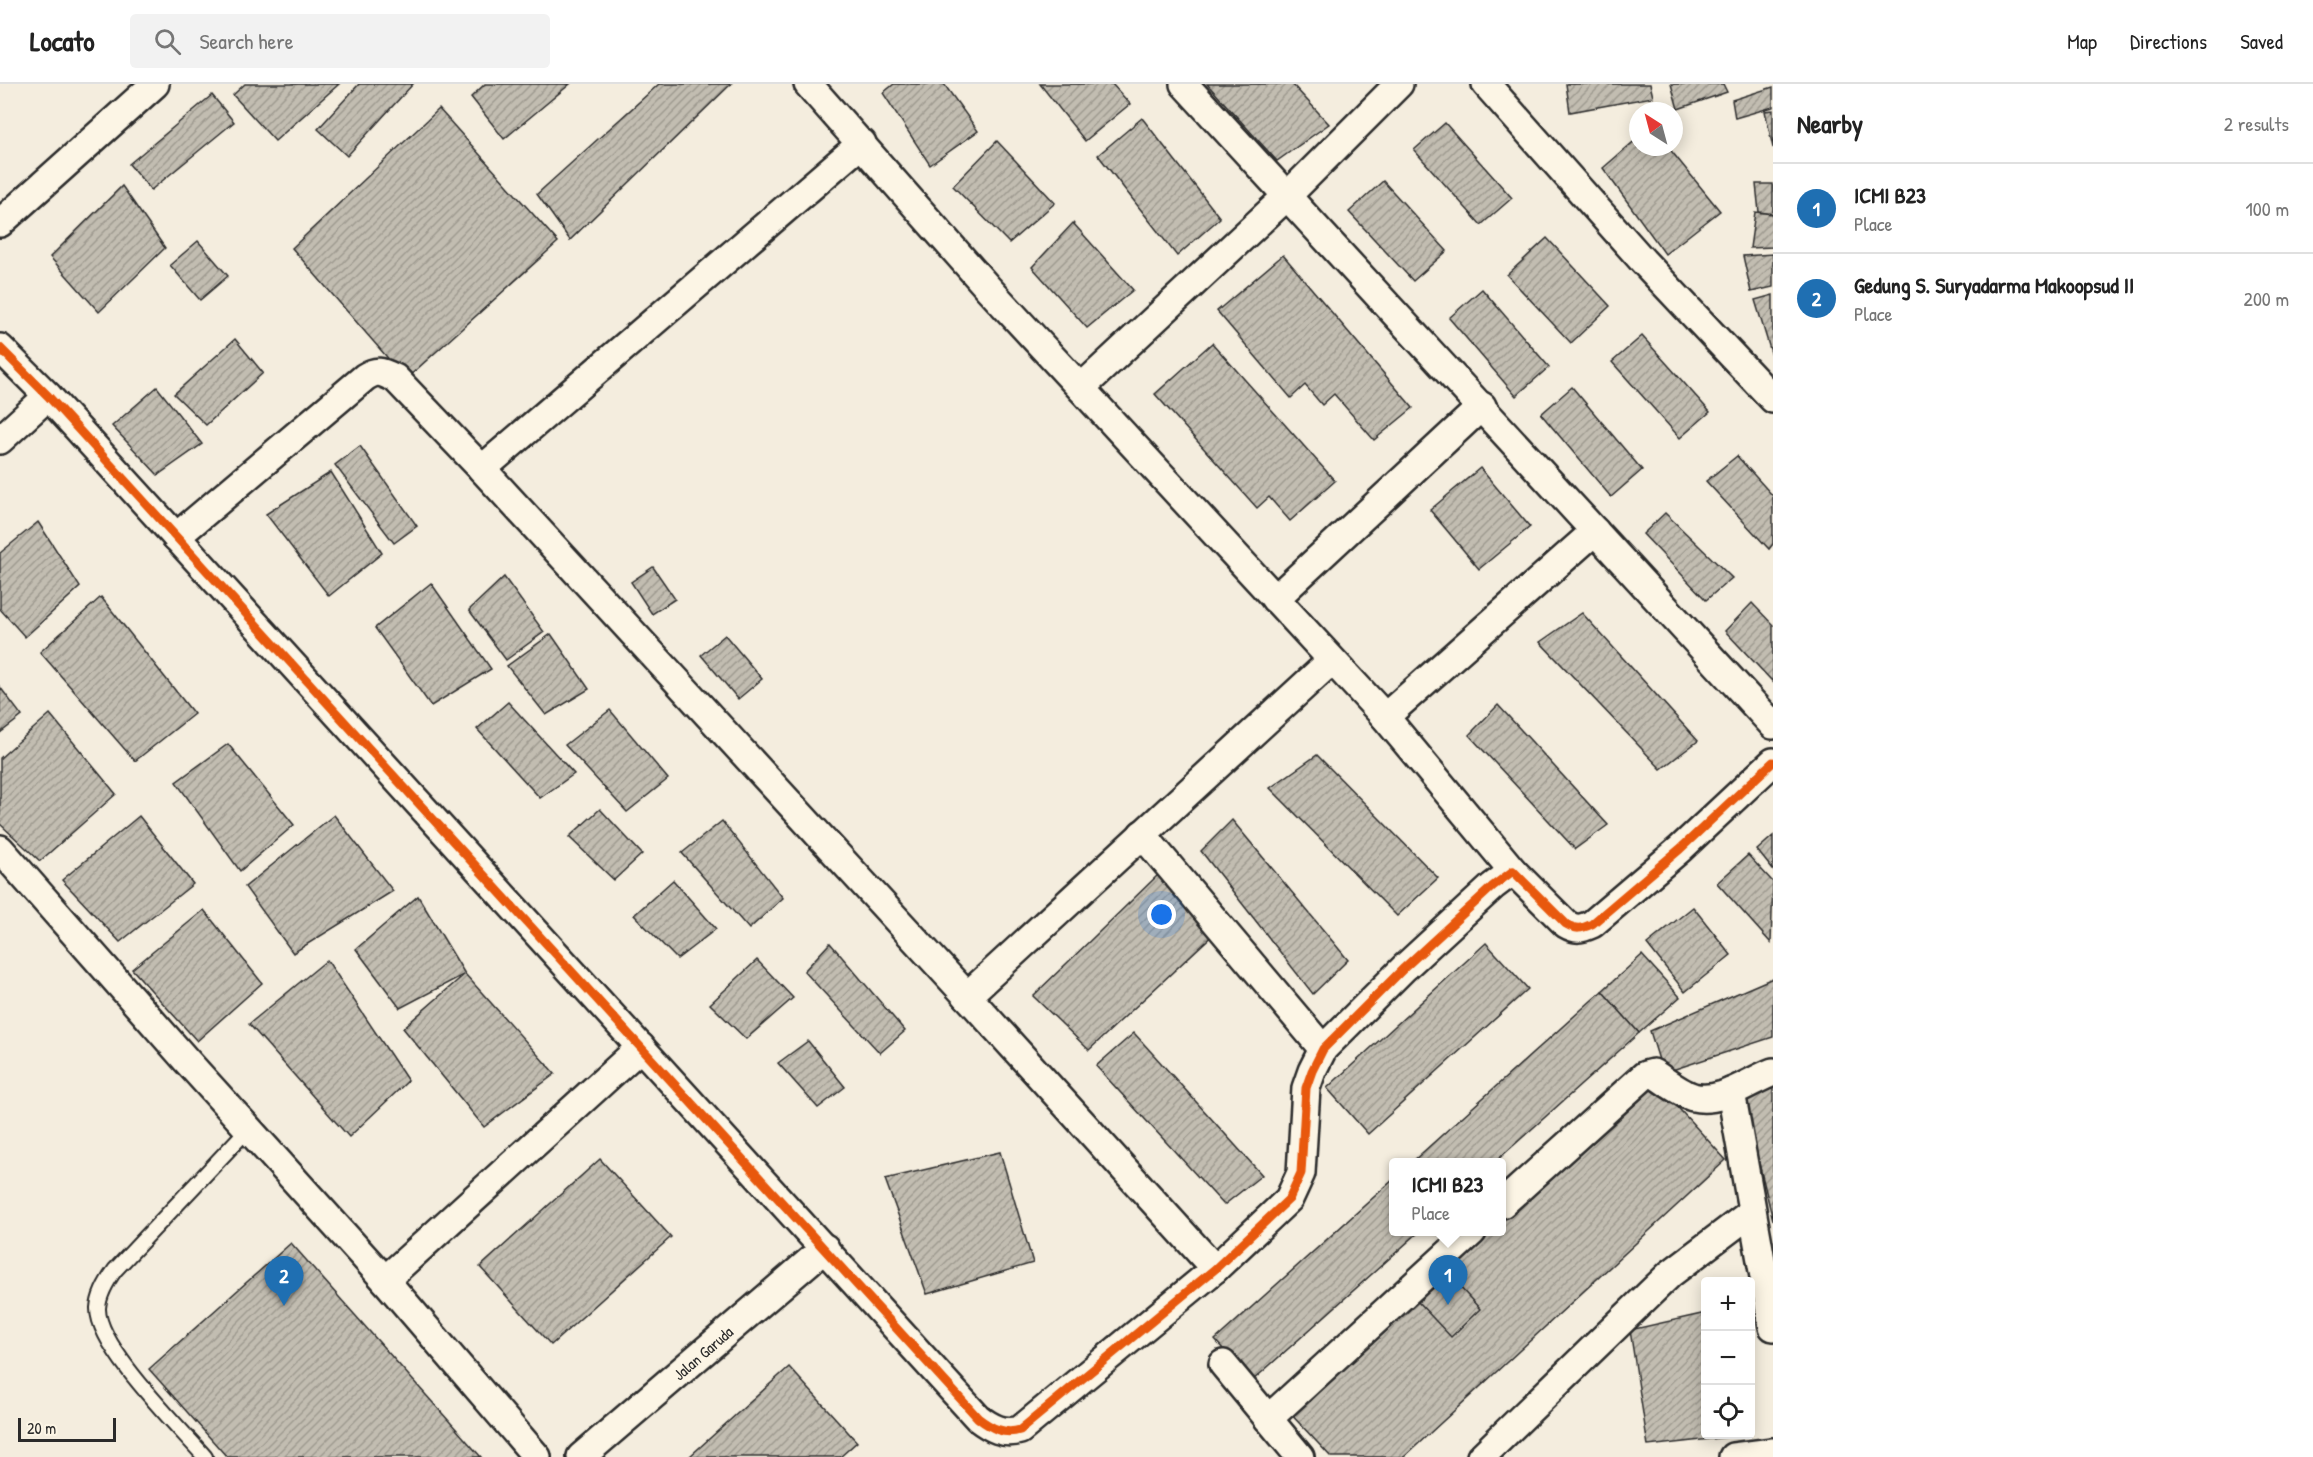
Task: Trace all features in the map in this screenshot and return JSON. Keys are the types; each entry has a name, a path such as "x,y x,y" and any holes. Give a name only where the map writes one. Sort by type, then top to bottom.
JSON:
{"street":[{"path":"0,223 155,84"},
{"path":"808,84 988,288 1385,717 1513,871 1566,924 1582,929 1592,924 1680,849 1773,762"},
{"path":"1184,84 1773,725"},
{"path":"1081,388 1287,196 1399,84"},
{"path":"1485,84 1643,261 1773,399"},
{"path":"482,469 862,143"},
{"path":"0,348 48,396 978,1418 988,1425 1010,1433 1020,1430 1215,1269 1289,1199 1301,1173 1306,1088 1311,1071 1323,1049 1404,968 1493,886 1513,871"},
{"path":"176,537 373,372 380,371 394,378 482,469 968,996 1215,1269"},
{"path":"0,440 48,396"},
{"path":"1275,599 1482,406"},
{"path":"1385,717 1595,531"},
{"path":"968,996 1331,661"},
{"path":"1142,834 1323,1049"},
{"path":"0,849 385,1280 537,1457"},
{"path":"385,1280 641,1047"},
{"path":"1506,1200 1646,1075 1653,1073 1693,1097 1707,1098 1731,1092 1773,1072"},
{"path":"1731,1092 1773,1327"},
{"path":"1481,1457 1670,1274 1752,1212"},
{"path":"1268,1419 1468,1236"},
{"name":"Jalan Garuda","path":"581,1457 825,1248"},
{"path":"1223,1364 1300,1457"},
{"path":"1733,1457 1773,1452"}],"lane":[{"path":"205,1457 130,1371 101,1328 98,1307 104,1286 115,1270 248,1129"}],"building":[{"path":"245,84 339,84 275,141 233,95"},
{"path":"359,84 413,84 347,156 318,129"},
{"path":"485,84 570,84 504,139 471,97"},
{"path":"659,84 731,84 570,240 537,194"},
{"path":"894,84 944,84 978,131 930,165 883,93"},
{"path":"1040,84 1112,84 1130,104 1085,141"},
{"path":"1207,84 1292,84 1329,124 1277,161"},
{"path":"1566,84 1650,84 1653,97 1570,112"},
{"path":"1671,84 1723,84 1727,92 1683,107 1683,102 1676,102"},
{"path":"1773,87 1773,107 1735,118 1732,100"},
{"path":"212,95 234,122 151,190 129,164"},
{"path":"439,109 558,242 406,379 292,248"},
{"path":"1773,110 1773,148 1765,111"},
{"path":"1142,118 1220,218 1177,256 1098,155"},
{"path":"1445,123 1512,198 1481,225 1414,150"},
{"path":"997,141 1055,203 1009,243 953,186"},
{"path":"1629,146 1629,156 1675,156 1720,211 1665,254 1603,168"},
{"path":"1383,181 1447,251 1413,281 1349,212"},
{"path":"1756,184 1773,184 1773,214 1759,212"},
{"path":"122,186 165,248 99,312 50,257"},
{"path":"1755,212 1773,214 1773,247 1750,248"},
{"path":"1073,223 1133,290 1087,328 1032,267"},
{"path":"1547,238 1610,306 1571,343 1507,275"},
{"path":"198,241 228,276 200,300 170,265"},
{"path":"1773,254 1773,287 1751,292 1743,256"},
{"path":"1283,255 1413,408 1374,440 1334,394 1322,405 1305,385 1291,398 1217,311"},
{"path":"1482,289 1549,367 1516,396 1449,318"},
{"path":"1773,295 1773,359 1755,300"},
{"path":"1642,336 1710,412 1680,438 1612,362"},
{"path":"235,339 263,373 206,425 174,394"},
{"path":"1212,343 1335,481 1290,521 1269,497 1257,508 1155,394"},
{"path":"157,387 202,444 158,475 112,426"},
{"path":"1572,387 1642,470 1611,497 1541,414"},
{"path":"360,446 417,526 394,543 335,465"},
{"path":"1737,456 1773,496 1773,544 1769,549 1706,481"},
{"path":"1480,468 1530,527 1479,569 1430,510"},
{"path":"331,472 382,553 329,596 266,514"},
{"path":"1665,513 1732,578 1706,600 1643,534"},
{"path":"38,522 80,587 25,637 0,609 0,553"},
{"path":"653,567 675,599 652,614 631,582"},
{"path":"504,577 544,632 506,660 469,610"},
{"path":"431,583 491,669 431,706 375,628"},
{"path":"101,597 194,714 135,761 40,652"},
{"path":"1752,603 1773,625 1773,682 1725,631"},
{"path":"1582,613 1698,741 1661,769 1540,642"},
{"path":"551,634 589,689 546,715 507,666"},
{"path":"725,635 762,679 738,699 701,655"},
{"path":"0,687 22,716 0,733"},
{"path":"508,702 574,774 540,798 477,729"},
{"path":"1498,705 1608,825 1575,849 1469,735"},
{"path":"610,710 668,779 627,812 565,745"},
{"path":"50,714 116,794 40,861 0,824 0,758"},
{"path":"228,744 294,825 240,871 176,782"},
{"path":"1317,755 1438,878 1397,916 1270,788"},
{"path":"600,809 642,854 614,880 569,837"},
{"path":"334,815 393,891 293,953 245,887"},
{"path":"139,816 193,884 120,942 62,880"},
{"path":"1232,820 1348,960 1313,994 1201,851"},
{"path":"722,821 783,898 749,929 682,853"},
{"path":"1773,836 1773,870 1757,850"},
{"path":"1748,855 1773,882 1771,943 1717,883"},
{"path":"1159,874 1219,929 1089,1050 1033,996"},
{"path":"673,880 716,929 677,959 634,915"},
{"path":"418,896 465,974 400,1008 356,949"},
{"path":"1693,907 1731,955 1685,992 1647,944"},
{"path":"204,910 262,983 197,1041 132,969"},
{"path":"830,943 905,1031 880,1053 804,971"},
{"path":"1486,943 1528,989 1368,1134 1327,1088"},
{"path":"1642,955 1680,997 1639,1033 1602,991"},
{"path":"327,960 408,1081 349,1137 249,1024"},
{"path":"757,960 793,998 746,1039 710,1004"},
{"path":"465,974 555,1074 484,1127 403,1028"},
{"path":"1773,978 1773,1037 1663,1073 1650,1031"},
{"path":"1602,991 1639,1033 1499,1158 1416,1158"},
{"path":"1134,1033 1262,1175 1224,1205 1096,1066"},
{"path":"808,1041 845,1087 818,1108 778,1063"},
{"path":"1649,1076 1726,1160 1404,1457 1331,1457 1287,1410 1476,1236 1506,1236 1506,1208"},
{"path":"1773,1086 1773,1220 1742,1094"},
{"path":"1000,1152 1033,1263 927,1294 885,1179"},
{"path":"600,1159 671,1237 551,1345 480,1267"},
{"path":"1389,1183 1389,1236 1415,1236 1252,1381 1215,1340"},
{"path":"291,1243 481,1457 227,1457 149,1369"},
{"path":"1446,1272 1480,1309 1451,1337 1417,1301"},
{"path":"1701,1314 1701,1439 1711,1439 1648,1446 1630,1330"},
{"path":"789,1367 857,1442 840,1457 689,1457"}],"cycle path":[{"path":"0,348 48,396 978,1418 993,1428 1003,1431 1020,1430 1215,1269 1289,1199 1301,1173 1306,1088 1323,1049 1404,968 1493,886 1513,871 1566,924 1579,928 1592,924 1680,849 1773,762"}],"place":[{"name":"ICMI B23","path":"1448,1305"},
{"name":"Gedung S. Suryadarma Makoopsud II","path":"284,1306"}]}
